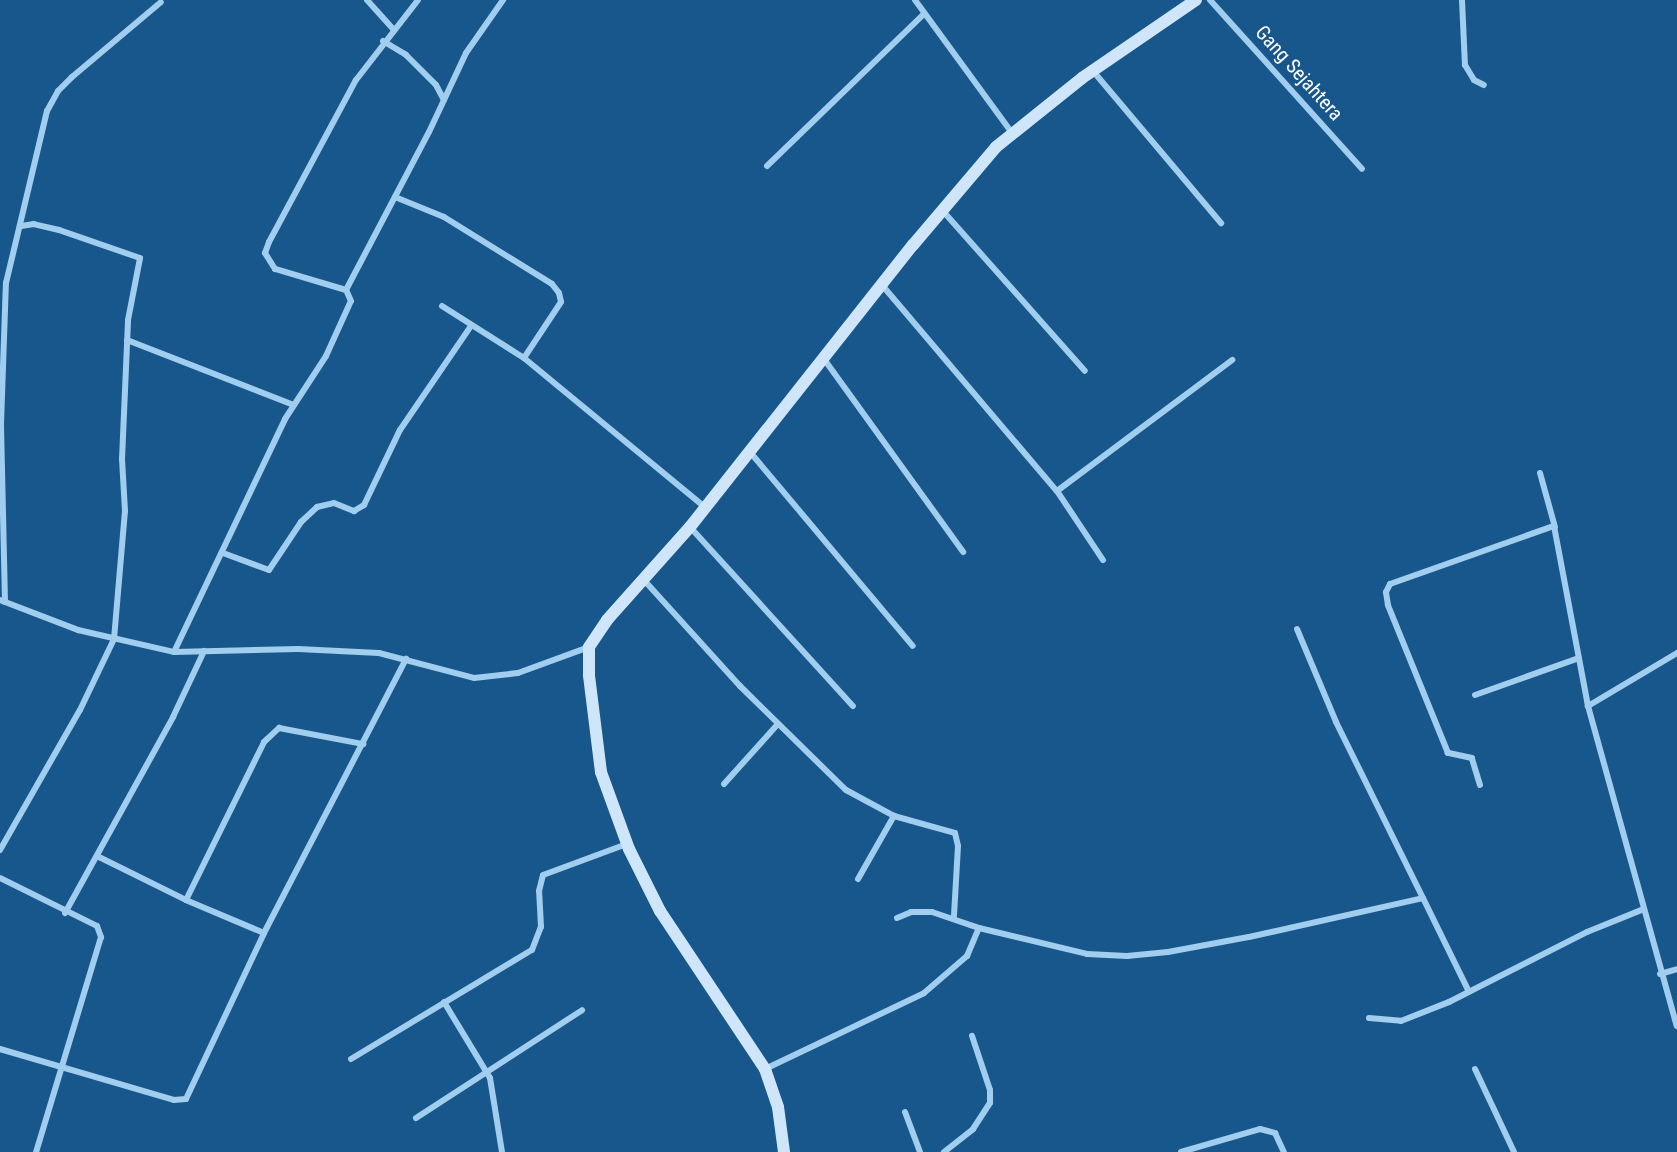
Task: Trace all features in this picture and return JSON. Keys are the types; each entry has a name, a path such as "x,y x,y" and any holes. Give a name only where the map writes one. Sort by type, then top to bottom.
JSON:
{"street":[{"path":"367,0 393,29"},
{"path":"346,290 275,269 265,253 307,164 356,80 383,41 418,0"},
{"path":"174,652 294,405 316,373 350,308 346,290 444,100 466,52 503,0"},
{"path":"915,0 1012,133"},
{"path":"161,2 58,91 47,111 6,283 1,424 2,601 78,630 174,652 298,649 406,659 474,678 518,673 589,647 607,620 706,507 942,209 1012,133 1093,71 1196,0"},
{"name":"Gang Sejahtera","path":"1210,0 1362,169"},
{"path":"1462,0 1465,65 1474,80 1485,85"},
{"path":"766,166 924,14"},
{"path":"383,41 406,55 436,85 444,100"},
{"path":"1093,71 1221,223"},
{"path":"395,197 444,217 533,272 560,293 561,302 524,358"},
{"path":"942,209 1084,371"},
{"path":"0,850 80,710 114,639 125,511 122,459 127,340 140,258 59,230 34,224 21,226"},
{"path":"882,285 1057,491 1103,560"},
{"path":"442,306 464,317 471,326 524,358 706,507"},
{"path":"223,553 269,570 301,522 317,507 334,503 354,511 364,505 400,430 471,326"},
{"path":"127,340 294,405"},
{"path":"824,359 963,552"},
{"path":"1057,491 1232,360"},
{"path":"750,452 913,646"},
{"path":"1540,473 1555,527 1587,706 1615,794 1660,974 1677,1026"},
{"path":"690,526 853,706"},
{"path":"1480,785 1472,758 1448,753 1419,688 1386,592 1390,584 1403,577 1555,527"},
{"path":"643,579 777,724 846,790 894,816 954,833 958,846 954,916"},
{"path":"1297,629 1336,722 1468,990"},
{"path":"589,647 601,772 627,844 660,910 765,1069 778,1107 784,1152"},
{"path":"65,914 204,651"},
{"path":"1587,706 1677,652"},
{"path":"1476,696 1579,658"},
{"path":"0,1048 174,1100 186,1099 264,933 406,659"},
{"path":"724,784 777,724"},
{"path":"186,900 196,875 272,734 279,728 292,729 363,744"},
{"path":"858,879 894,816"},
{"path":"351,1059 532,950 541,927 539,891 543,875 627,844"},
{"path":"97,856 186,900 264,933"},
{"path":"0,878 65,914 97,926 101,937 36,1152"},
{"path":"897,918 911,912 954,916 980,928 1087,954 1127,956 1203,946 1423,898"},
{"path":"1369,1018 1401,1021 1587,932 1644,909"},
{"path":"765,1069 924,993 967,956 980,928"},
{"path":"1660,974 1677,969"},
{"path":"444,1002 486,1072 502,1152"},
{"path":"416,1118 582,1010"},
{"path":"944,1152 973,1129 990,1103 990,1090 972,1036"},
{"path":"1475,1070 1514,1152"},
{"path":"904,1112 920,1152"},
{"path":"1181,1152 1260,1129 1275,1133 1284,1152"}]}
